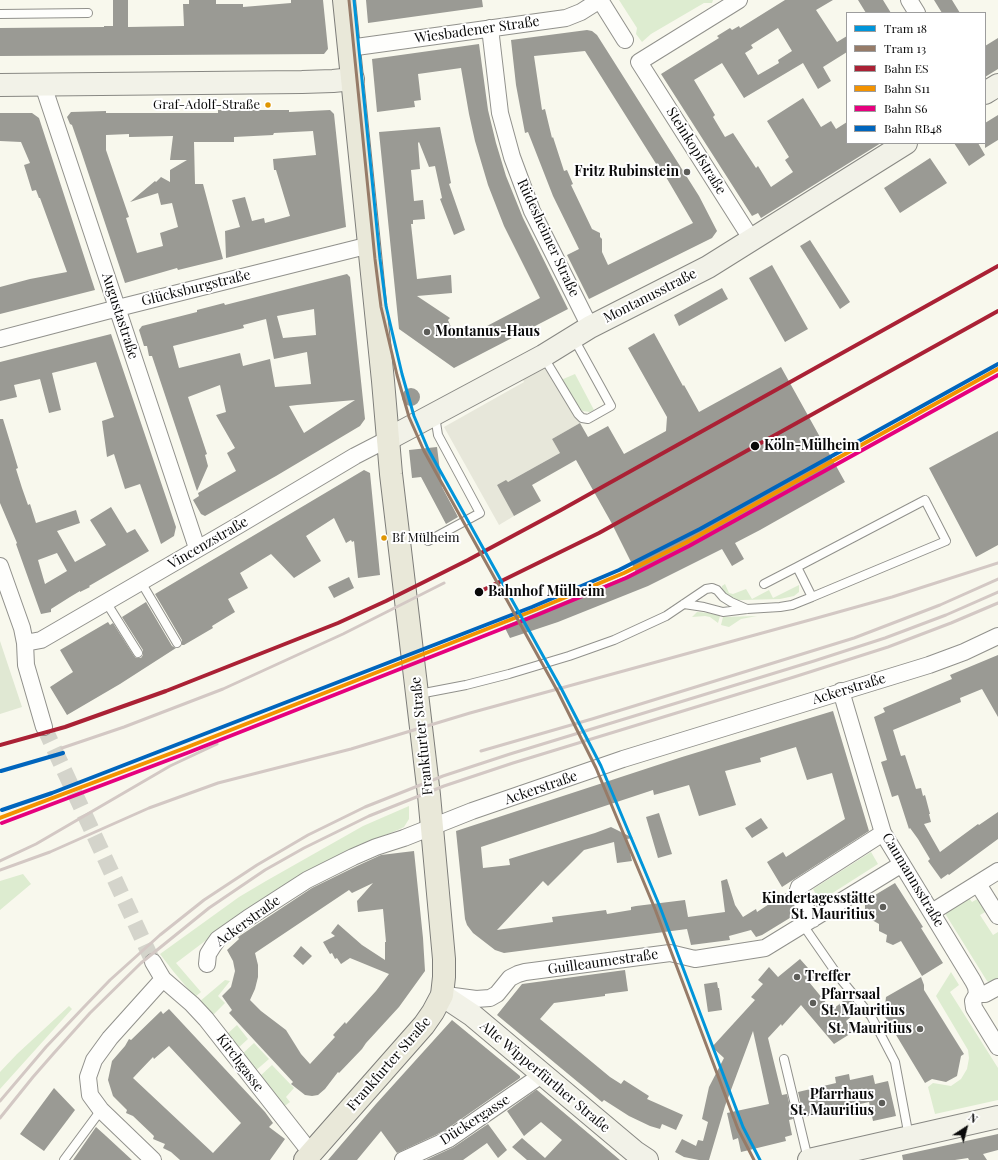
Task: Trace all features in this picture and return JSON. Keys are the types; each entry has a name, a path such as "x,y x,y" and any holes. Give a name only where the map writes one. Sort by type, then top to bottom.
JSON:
{"main road":[{"name":"Frankfurter Straße","path":"308,1157 424,1025 442,995 444,959 418,694 395,510 370,245 344,0"}],"street":[{"name":"Wiesbadener Straße","path":"349,48 566,18 581,12 600,0"},
{"path":"600,0 625,40"},
{"path":"723,4 739,0"},
{"path":"909,0 916,12"},
{"name":"Steinkopfstraße","path":"723,4 639,62 752,240"},
{"name":"Rüdesheimer Straße","path":"490,28 500,113 512,157 582,332"},
{"path":"0,85 302,82 352,79"},
{"name":"Augustastraße","path":"43,85 197,548"},
{"path":"986,92 998,85"},
{"name":"Montanusstraße","path":"388,438 543,356 582,332 708,267 904,144"},
{"name":"Glücksburgstraße","path":"0,339 370,245"},
{"name":"Vincenzstraße","path":"25,643 41,640 388,438"},
{"path":"0,566 22,628 25,643 26,666 44,726"},
{"name":"Ackerstraße","path":"207,964 208,954 218,939 295,888 354,857 472,811 623,759 929,665 964,652 998,636"},
{"name":"Caumannsstraße","path":"841,691 883,833 974,981 977,994 973,1001 974,1008 998,1047"},
{"path":"808,922 797,893 799,887 883,833"},
{"name":"Guilleaumestraße","path":"442,995 476,999 490,998 497,994 510,978 525,972 670,954 694,959 757,950 773,944 902,864"},
{"path":"932,912 998,871"},
{"path":"978,884 998,916"},
{"name":"Kirchgasse","path":"152,962 163,979 192,1004 206,1019 308,1157"},
{"path":"153,1160 101,1110 90,1095 88,1077 94,1060 110,1038 163,979"},
{"path":"977,994 985,994 998,987"},
{"name":"Alte Wipperfürther Straße","path":"442,995 472,1015 635,1152 647,1160"},
{"name":"Dückergasse","path":"403,1160 449,1139 543,1074"},
{"path":"809,1160 998,1117"}],"lane":[{"path":"0,14 88,13"},
{"path":"543,356 578,414 582,418 588,419 611,406 582,332"},
{"path":"428,540 480,513 438,435 435,414"},
{"path":"684,604 723,612 792,605 946,541 925,500 764,584"},
{"path":"797,567 812,597"},
{"path":"141,582 177,643"},
{"path":"418,694 466,685 510,674 569,656 614,640 666,616 706,588 717,590 723,597 747,609"},
{"path":"106,602 138,653"},
{"path":"808,922 839,977 871,1016 895,1062 909,1138"},
{"path":"784,1059 809,1160"},
{"path":"64,1160 101,1110"}],"green space":[{"path":"619,0 713,0 712,3 704,3 651,34 642,42 636,34 637,28"},
{"path":"575,374 594,410 590,412 582,411 578,408 561,380"},
{"path":"725,584 729,593 733,594 746,589 752,599 769,590 773,598 799,585 799,592 794,596 780,599 733,600 722,590 722,586"},
{"path":"697,612 720,616 718,623 710,617 692,617"},
{"path":"757,616 741,619 729,627 721,625 723,617"},
{"path":"0,641 22,707 0,714"},
{"path":"409,806 409,819 404,827 344,852 298,877 225,926 176,963 201,992 195,997 160,954 239,897 363,826"},
{"path":"871,852 878,864 820,901 813,889"},
{"path":"23,874 31,884 0,910 0,881"},
{"path":"969,898 972,902 979,898 987,911 980,915 993,935 998,932 998,978 990,983 987,981 946,915 947,910"},
{"path":"951,972 959,985 950,992 998,1068 998,1100 935,1114 928,1087 933,1083 951,1086 961,1079 967,1069 969,1058 968,1050 936,996"},
{"path":"225,980 230,981 218,996 225,1003 212,1016 199,1002"},
{"path":"69,1006 72,1009 0,1089 0,1072 17,1054"},
{"path":"237,1025 248,1039 237,1049 226,1035"},
{"path":"254,1043 269,1059 254,1072 241,1055"},
{"path":"272,1065 294,1088 286,1097 290,1102 282,1108 259,1077"}],"shaded area":[{"path":"545,366 580,423 552,439 560,453 508,482 497,485 514,516 499,525 444,427 524,382 522,378"}],"building":[{"path":"113,0 128,0 128,27 184,26 183,4 189,4 189,0 216,0 216,4 243,4 243,7 291,3 291,0 323,0 328,49 324,54 0,56 0,28 113,26"},
{"path":"366,0 482,0 483,7 368,23"},
{"path":"785,0 833,0 816,10 837,42 846,37 846,53 823,67 831,81 818,89 803,63 744,98 722,63 694,80 715,115 713,117 725,137 733,133 756,168 758,166 771,187 793,172 785,160 789,157 767,121 803,98 821,127 831,121 836,129 846,123 846,144 879,144 761,218 758,213 752,216 661,74 719,38 717,36 730,28 732,30 739,26 740,28","holes":["778,28 792,51 778,60 779,63 758,75 745,53 753,48 751,45"]},
{"path":"858,0 883,0 890,12 865,12"},
{"path":"934,0 952,0 959,12 941,12"},
{"path":"587,30 592,31 597,35 699,196 717,231 712,238 589,299 567,255 579,249 553,196 528,132 525,133 516,85 511,40","holes":["585,51 665,178 666,177 693,223 608,265 602,252 602,239 600,237 600,233 592,229 571,185 573,184 567,170 564,171 553,137 552,138 545,109 542,110 534,56"]},
{"path":"998,38 998,69 986,76 986,45"},
{"path":"479,44 488,110 506,176 523,218 568,309 454,368 399,329 379,132 440,127 451,183 449,184 465,230 454,235 440,199 442,198 435,166 429,167 419,142 420,169 411,170 414,201 423,200 425,219 413,220 413,224 411,224 417,279 451,275 452,293 417,296 450,318 448,320 456,339 468,332 470,335 540,298 504,226 488,185 475,141 461,68 418,74 421,100 414,101 415,107 377,112 372,59"},
{"path":"218,110 289,110 289,112 330,110 334,114 346,227 226,258 225,231 240,227 232,200 245,197 252,221 264,218 265,223 290,216 276,170 274,170 273,159 316,155 313,131 234,137 234,142 194,142 195,184 203,184 223,259 178,270 177,268 125,283 72,125 67,117 71,112 106,111 106,113 218,113","holes":["129,134 129,137 173,136 170,160 187,160 170,170 170,182 161,177 130,202 158,193 161,205 172,203 178,227 160,233 163,246 137,253 126,218 129,217 106,150 106,135"]},
{"path":"0,113 32,113 39,118 95,290 0,314 0,287 30,279 67,272 40,198 36,190 32,191 24,165 30,163 21,142 0,141"},
{"path":"998,115 998,140 985,148 986,144 986,122"},
{"path":"955,144 979,144 985,155 969,166"},
{"path":"930,158 947,183 900,213 884,188"},
{"path":"810,240 850,302 840,309 800,246"},
{"path":"772,265 808,329 785,342 749,278"},
{"path":"347,274 350,277 365,419 360,426 205,516 201,514 193,500 199,496 198,493 236,471 227,453 235,448 216,415 226,412 220,385 188,397 207,454 205,455 208,466 197,491 152,356 149,356 147,346 144,346 139,330 142,326 197,312 197,310 224,303 225,305","holes":["314,309 316,335 283,338 277,316","266,319 274,359 307,352 311,384 275,387 270,359 243,366 240,353 179,368 173,346 244,328 243,325","355,400 304,433 289,406"]},
{"path":"722,288 728,299 679,326 674,315"},
{"path":"654,333 699,412 781,367 845,482 735,543 744,559 732,566 722,549 648,586 558,622 510,638 504,626 636,572 611,522 576,460 532,485 541,501 514,516 497,485 506,480 508,482 560,453 552,439 580,423 588,437 608,426 624,454 666,431 667,417 628,348"},
{"path":"111,334 176,527 174,536 161,544 140,484 125,489 114,454 107,457 102,421 114,417 96,362 52,373 61,410 49,413 40,379 14,385 17,397 0,401 0,362"},
{"path":"407,388 415,388 420,393 418,404 415,406 407,406 402,401 402,393"},
{"path":"0,419 3,419 18,468 16,469 22,488 28,505 30,504 36,523 76,510 80,523 57,531 75,562 106,545 90,520 111,507 127,533 135,529 149,551 89,586 90,587 70,597 51,609 51,612 41,614 16,544 17,543 0,503","holes":["57,553 67,571 45,584 38,560"]},
{"path":"998,431 998,545 976,557 929,468"},
{"path":"437,447 442,487 458,517 446,524 421,477 412,478 409,450"},
{"path":"364,470 370,473 380,575 358,578 354,541 352,542 351,540 346,543 334,518 306,536 321,561 294,578 271,554 240,573 248,588 228,599 235,612 212,626 213,628 182,645 182,640 155,594"},
{"path":"349,577 354,588 334,598 328,587"},
{"path":"146,602 172,646 176,648 120,684 67,715 50,687 73,672 60,650 108,622 110,625 113,623 134,656 136,658 141,658 143,655 143,650 122,617"},
{"path":"998,655 998,717 982,689 960,698 961,702 893,730 901,756 905,755 916,789 921,788 923,796 925,795 931,822 924,824 940,852 978,824 979,825 998,812 998,839 949,875 948,874 941,879 928,861 930,859 918,839 910,828 909,829 898,795 892,797 881,762 887,760 874,717 885,712 883,708 952,679 950,675"},
{"path":"833,711 869,831 782,887 767,862 783,852 786,857 845,819 832,773 807,780 796,747 760,758 761,762 725,771 736,805 699,816 689,785 654,795 653,790 481,847 483,868 510,865 509,859 611,827 633,838 627,839 632,861 617,863 614,842 584,850 548,886 543,881 497,930 553,922 552,917 606,910 607,914 631,910 631,907 636,906 685,900 688,917 725,912 721,881 727,879 735,905 743,917 756,909 757,912 786,893 788,896 798,913 762,935 756,937 751,930 729,936 730,940 691,945 687,929 504,953 495,950 473,933 467,925 465,919 456,831 682,757"},
{"path":"659,813 672,854 658,858 646,817"},
{"path":"761,818 768,828 752,838 745,828"},
{"path":"414,851 425,971 399,1007 362,1049 339,1073 338,1072 325,1089 318,1095 305,1095 291,1084 293,1082 229,1013 232,1010 222,996 231,987 235,971 233,961 227,950 239,939 238,937 312,888 381,855","holes":["373,883 357,901 358,912 383,909 386,942 385,960 362,945 338,924 331,933 335,936 323,942 330,954 332,953 335,959 337,958 341,964 350,958 389,974 376,991 346,1024 345,1022 333,1035 335,1037 310,1064 301,1054 286,1030 261,1011 250,1000 258,977 258,965 255,953 349,890 352,893"]},
{"path":"895,883 923,927 921,928 943,963 922,976 901,941 893,945 886,942 887,935 879,931 879,924 872,920 872,913 865,910 865,901"},
{"path":"301,946 312,956 303,965 293,956"},
{"path":"800,959 816,977 809,982 832,1010 848,997 859,1010 846,1021 853,1032 834,1044 801,1005 782,1026 781,1024 768,1038 782,1095 787,1094 793,1119 789,1120 792,1135 785,1137 786,1141 741,1152 738,1138 733,1140 727,1113 769,1104 753,1031 725,1106 709,1160 684,1157 675,1152 682,1139 696,1146 698,1140 703,1141 708,1122 702,1119 709,1087 724,1058 712,1047 755,1000 751,997 763,984 758,980 769,967 778,977"},
{"path":"625,970 628,991 605,994 605,996 554,1003 540,1019 610,1077 621,1084 624,1080 649,1096 647,1099 683,1115 676,1130 662,1124 660,1129 650,1126 629,1116 604,1100 602,1102 497,1015 522,984"},
{"name":"St. Mauritius","path":"921,977 924,990 964,1054 961,1056 957,1076 946,1082 932,1079 925,1083 884,1015 886,997"},
{"path":"717,982 722,1010 708,1012 704,984"},
{"path":"169,1009 265,1112 273,1123 269,1127 285,1139 270,1160 180,1160 171,1152 163,1148 165,1144 153,1139 154,1136 133,1116 126,1113 127,1110 113,1096 108,1080 112,1061 129,1039 131,1040 161,1011 163,1014","holes":["169,1046 241,1123 213,1153 133,1078 153,1057 154,1059"]},
{"path":"452,1020 520,1076 520,1078 444,1131 397,1153 381,1131 357,1160 328,1160 376,1104"},
{"path":"849,1074 850,1080 873,1075 875,1084 888,1081 896,1116 873,1121 869,1102 804,1117 798,1092 836,1083 835,1077"},
{"path":"54,1088 75,1110 44,1151 20,1134"},
{"path":"536,1090 620,1160 527,1160 512,1147 522,1138 545,1158 562,1140 541,1122 524,1136 507,1111"},
{"path":"488,1124 507,1150 498,1158 487,1143 463,1160 426,1160 454,1147"},
{"path":"96,1127 106,1136 132,1160 73,1160"},
{"path":"998,1134 998,1150 983,1154 987,1160 969,1160 968,1158 955,1160 903,1160 902,1155"}],"tunnel":[{"path":"44,727 153,962"}],"railway":[{"path":"0,870 50,852 149,808 218,783 351,749 470,713 892,597 998,563"},
{"path":"481,751 592,719 854,638 940,605 998,579"},
{"path":"62,748 124,727 223,689 343,634 444,583"},
{"path":"0,1101 46,1047 110,980 160,935 204,900 257,865 308,835 365,807 443,776 885,638 946,615 998,592"},
{"path":"0,1118 33,1077 90,1013 141,963 209,908 265,870 304,848 369,816 444,786 513,763 888,647 998,603"},
{"path":"0,861 36,844 170,766 217,744"}],"tram line":[{"name":"13","path":"349,0 381,307 397,375 409,417 424,451 558,692 596,768 655,909 738,1129 754,1160"},
{"name":"18","path":"354,0 386,306 402,374 414,416 428,449 562,690 601,766 660,907 743,1127 760,1160"}],"rail line":[{"name":"ES","path":"0,745 65,727 166,691 338,623 386,601 468,560 561,510 998,266"},
{"name":"ES","path":"479,592 599,533 998,311"},
{"name":"RB48","path":"2,810 52,793 532,607 619,570 700,529 998,364"},
{"name":"S11","path":"0,818 185,748 535,610 624,573 687,542 998,369"},
{"name":"S6","path":"2,823 187,753 537,615 626,578 689,546 998,375"},
{"name":"RB48","path":"1,771 63,753"}],"place":[{"name":"Graf-Adolf-Straße","path":"268,105"},
{"name":"Fritz Rubinstein","path":"687,172"},
{"name":"Montanus-Haus","path":"427,332"},
{"name":"Köln-Mülheim","path":"755,446"},
{"name":"Bf Mülheim","path":"384,538"},
{"name":"Bahnhof Mülheim","path":"479,592"},
{"name":"Kindertagesstätte St. Mauritius","path":"883,907"},
{"name":"Treffer","path":"797,977"},
{"name":"Pfarrsaal St. Mauritius","path":"813,1003"},
{"name":"St. Mauritius","path":"920,1029"},
{"name":"Pfarrhaus St. Mauritius","path":"882,1103"}]}
